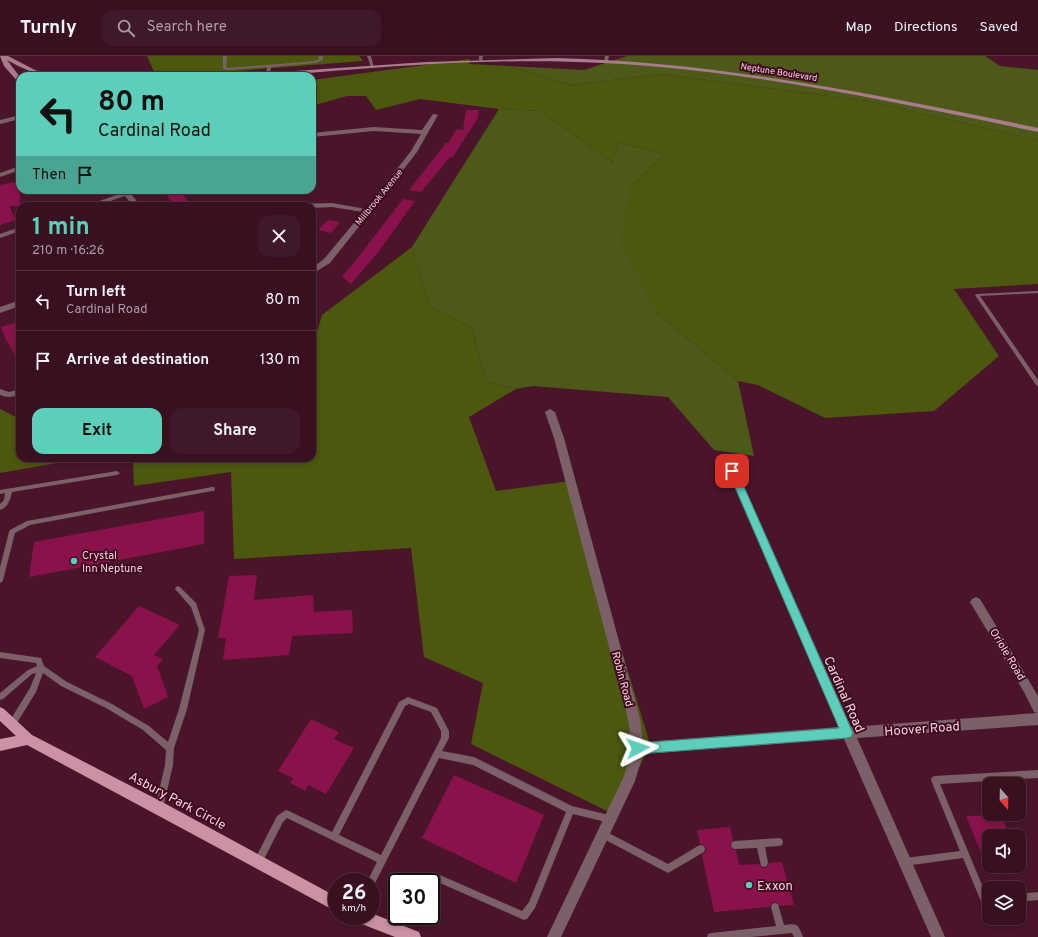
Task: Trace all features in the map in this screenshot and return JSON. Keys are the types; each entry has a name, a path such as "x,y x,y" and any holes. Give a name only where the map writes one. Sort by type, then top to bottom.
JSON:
{"main road":[{"name":"Asbury Park Circle","path":"0,713 28,739 328,900"},
{"path":"0,745 28,739"},
{"path":"378,925 397,934 414,937"}],"street":[{"path":"3,56 37,72"},
{"path":"3,56 7,66 16,76"},
{"name":"Neptune Boulevard","path":"307,72 481,58 606,59 778,80 1038,130"},
{"name":"Millbrook Avenue","path":"316,269 327,262 417,148 429,122 435,115"},
{"path":"0,122 16,118"},
{"path":"316,135 369,129 424,132"},
{"path":"0,174 16,169"},
{"path":"100,202 120,194"},
{"path":"127,194 134,202"},
{"path":"316,206 332,205 368,211"},
{"path":"0,236 16,230"},
{"path":"0,310 16,304"},
{"path":"0,392 9,395 16,393"},
{"name":"Robin Road","path":"550,412 559,438 634,719 638,748 630,777 554,937"},
{"name":"Cardinal Road","path":"728,461 938,937"},
{"name":"Oriole Road","path":"976,602 1028,688 1038,708"},
{"name":"Hoover Road","path":"638,748 1038,719"}],"lane":[{"path":"225,56 224,68 228,69 315,62 322,60 321,56"},
{"path":"369,56 373,67"},
{"path":"268,66 268,72"},
{"path":"1038,292 976,295 1038,384"},
{"path":"0,492 116,473"},
{"path":"0,580 12,532 29,523 212,489"},
{"path":"0,508 7,502 9,490"},
{"path":"159,808 169,765 170,748 183,709 202,630 194,605 178,589"},
{"path":"0,655 39,660 41,668 34,690 12,724"},
{"path":"41,668 64,684 109,706 146,728 170,748"},
{"path":"0,697 30,672 41,668"},
{"path":"334,836 402,704 408,700 434,710 445,731 445,738 376,873"},
{"path":"437,754 474,761 571,810 610,819"},
{"path":"982,892 935,780 1038,774"},
{"path":"440,879 524,916 532,905 571,810"},
{"path":"258,862 280,819 286,814 382,860"},
{"path":"603,834 668,869 701,849"},
{"path":"735,845 779,842"},
{"path":"760,844 764,863"},
{"path":"905,862 966,854"},
{"path":"1026,897 1038,896"},
{"path":"775,907 781,930"},
{"path":"397,934 402,925"},
{"path":"711,937 794,928 799,937"}],"green space":[{"path":"147,56 359,56 363,61 224,72 154,72"},
{"path":"627,56 985,56 1000,66 1038,70 1038,140 868,101 661,74 571,85 508,66 584,70"},
{"path":"470,59 469,64 508,66 571,85 661,74 868,101 1038,140 1038,284 954,289 999,356 934,411 825,418 758,385 738,381 657,313 621,243 630,187 664,154 619,142 612,162 541,111 499,109 420,99 376,110 366,96 347,96 316,105 316,79"},
{"path":"499,109 541,111 612,162 619,142 664,154 630,187 657,313 738,381 754,456 714,450 668,397 533,386 516,389 486,381 472,328 429,305 412,247"},
{"path":"412,247 429,305 472,328 486,381 516,389 469,417 496,491 570,481 650,744 617,816 471,744 483,683 424,657 411,548 234,559 231,472 134,486 133,462 316,462 316,335 322,315"},
{"path":"0,409 16,417 16,462 63,462 0,473"}],"building":[{"path":"466,110 479,110 478,118 452,158 450,157 421,192 409,190 446,143 448,143 457,129 463,130"},
{"path":"16,182 16,194 20,194 20,202 16,202 16,206 9,206 16,220 0,225 0,185"},
{"path":"166,194 183,194 188,202 171,202"},
{"path":"403,199 415,201 379,251 351,284 342,276"},
{"path":"328,220 340,222 331,233 318,230"},
{"path":"16,322 16,358 7,342 1,327"},
{"name":"Crystal Inn Neptune","path":"204,511 204,544 29,577 34,542"},
{"path":"257,575 254,600 313,595 314,612 352,610 353,633 292,636 289,655 223,660 226,638 218,638 229,576"},
{"path":"139,606 180,625 154,655 163,659 157,666 168,697 144,709 132,676 95,657"},
{"path":"311,719 339,732 334,739 354,748 326,794 309,785 305,791 290,783 293,778 278,771"},
{"path":"454,775 544,815 516,883 422,838"},
{"path":"966,816 982,816 982,821 1004,821 1007,829 982,829 982,855"},
{"name":"Exxon","path":"730,827 733,840 730,845 732,849 736,850 739,865 759,864 764,868 768,866 769,863 782,862 794,905 780,906 775,902 771,904 770,907 714,912 702,855 706,849 704,845 700,844 697,830"}],"place":[{"name":"Crystal Inn Neptune","path":"74,561"},
{"name":"Exxon","path":"749,885"}],"route":[{"path":"638,748 847,733 732,471"}]}
